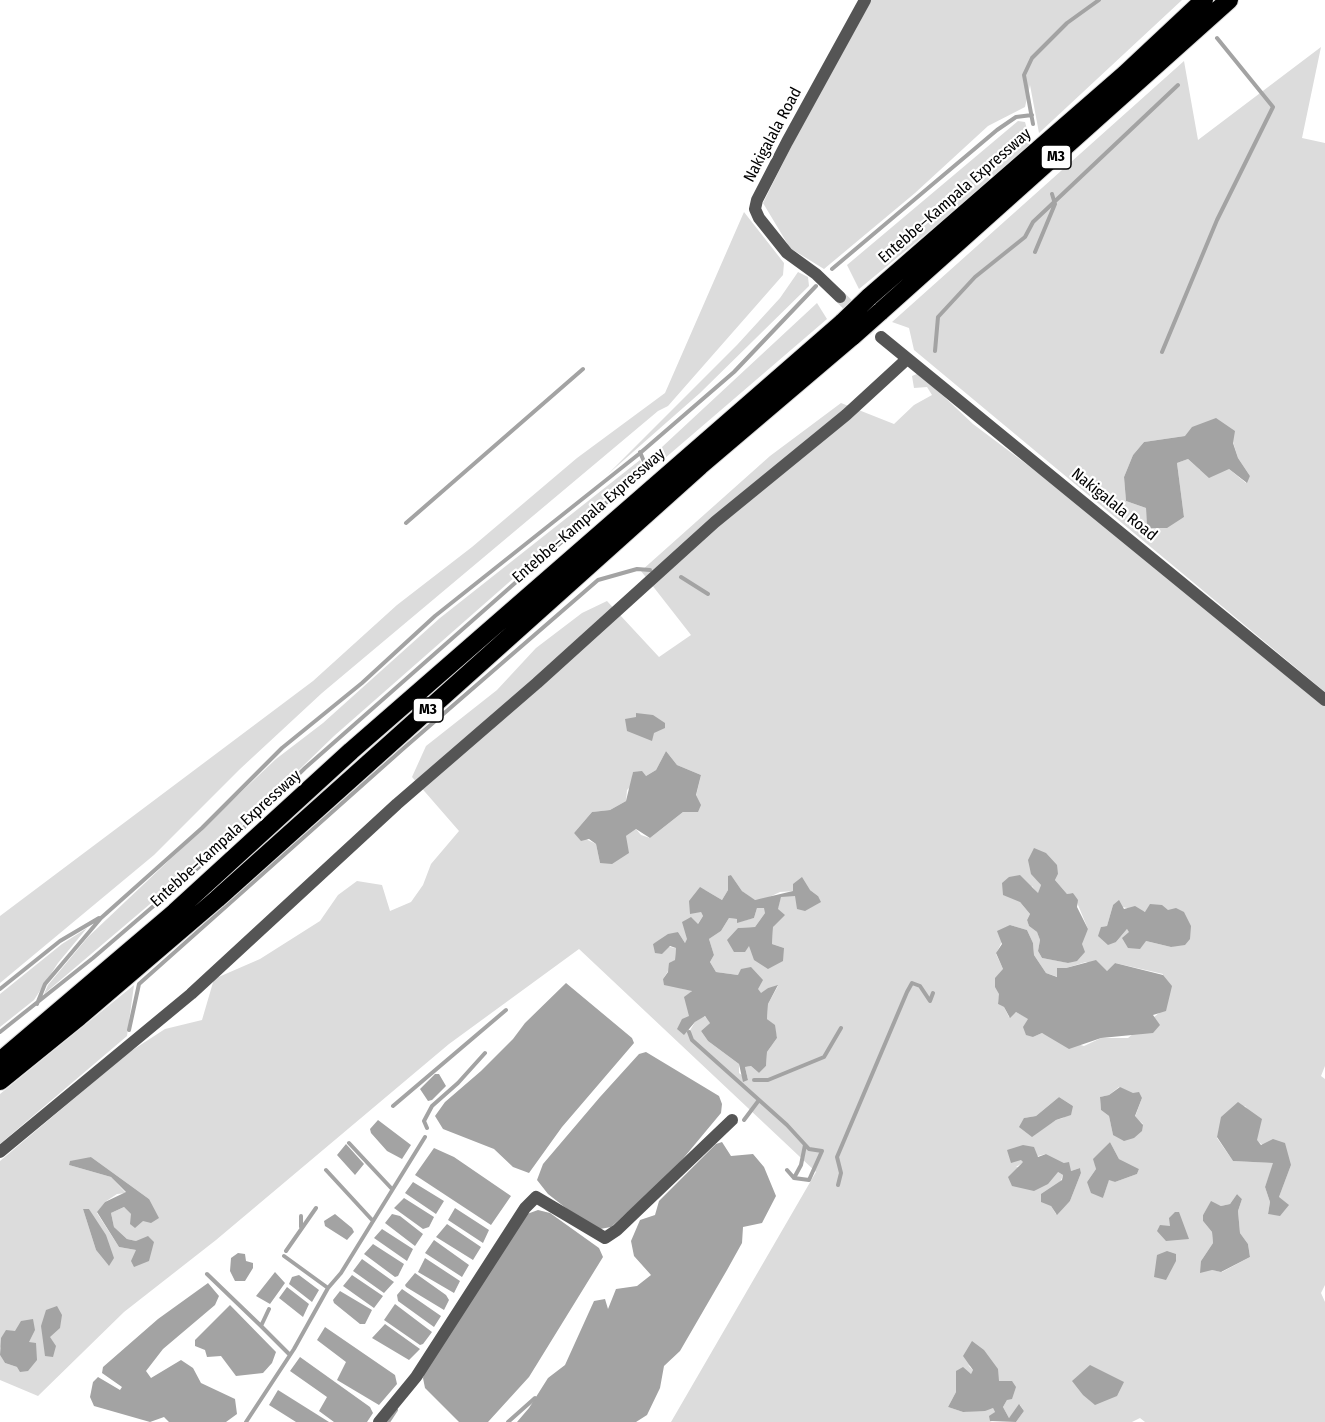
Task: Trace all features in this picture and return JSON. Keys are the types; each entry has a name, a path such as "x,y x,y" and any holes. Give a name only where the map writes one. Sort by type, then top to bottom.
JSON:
{"highway":[{"name":"Entebbe–Kampala Expressway","path":"848,329 868,297 1125,74 1204,0"},
{"name":"Entebbe–Kampala Expressway","path":"0,1061 175,912 351,751 848,329 880,312 1229,0"},
{"name":"M3","path":"0,1081 209,906 699,466 848,329"}],"street":[{"name":"Nakigalala Road","path":"840,297 816,274 787,253 759,218 755,208 782,151 865,0"},
{"name":"Nakigalala Road","path":"881,338 1325,700"},
{"path":"0,1152 191,994 397,804 537,683 715,522 846,415 907,358"},
{"path":"379,1422 416,1377 525,1208 536,1197 605,1238 617,1230 732,1120"}],"shaded area":[{"path":"869,0 1182,0 1039,133 1030,85 1025,107 988,126 915,193 824,269 790,248 763,203 819,91"},
{"path":"1321,47 1302,138 1325,143 1325,692 914,350 909,328 892,322 1184,61 1198,140","holes":["1185,436 1233,442 1238,458 1250,476 1246,483 1229,469 1200,470 1188,459 1177,463 1184,517 1147,528 1146,508 1126,501 1124,477 1133,455 1144,442"]},
{"path":"1018,121 1025,122 1032,147 859,289 847,265"},
{"path":"744,212 784,263 783,275 668,406 658,411 322,693 240,769 154,855 0,983 0,916 313,681 397,605 472,547 577,458 665,393"},
{"path":"798,272 808,277 809,286 700,393 608,474 737,345 780,298"},
{"path":"817,303 827,319 650,471 662,447"},
{"path":"919,373 973,424 1045,478 1325,706 1325,1066 1321,1076 1325,1079 1325,1285 1321,1293 1325,1302 1325,1422 1145,1422 1140,1418 1132,1422 1016,1422 1024,1411 1020,1405 1009,1418 1003,1407 1007,1400 999,1381 968,1365 973,1370 971,1374 956,1371 956,1392 948,1407 963,1412 993,1408 995,1412 990,1421 992,1422 671,1422 816,1172 579,949 449,1044 216,1240 124,1312 38,1396 0,1380 0,1355 5,1363 17,1367 29,1343 15,1331 0,1348 0,1161 128,1053 165,1029 202,1020 214,979 260,959 320,921 338,895 357,881 382,885 390,911 411,902 423,885 431,864 459,831 412,777 426,746 497,690 536,648 582,613 607,601 659,657 691,635 641,571 770,456 841,403 894,424 914,405 932,395 927,387 914,388 912,376","holes":["666,751 677,765 701,775 696,796 683,812 650,838 641,835 636,829 600,863 596,844 574,833 592,812 610,810 626,801 633,772 646,776 656,770","1032,874 1058,874 1055,880 1067,894 1073,893 1088,929 1069,963 1042,958 1038,951 1040,940 1037,932 1029,926 1027,920 1030,914 1020,902 1032,886 1038,894 1041,885","731,875 742,891 754,900 765,899 780,892 810,890 818,896 781,896 773,927 772,944 784,948 749,946 738,928 755,927 765,913 765,908 757,908 754,918 738,922 738,919 729,918 721,931 709,939 714,955 710,962 716,972 738,975 761,994 768,988 778,986 768,1004 767,1019 774,1025 777,1038 767,1052 766,1066 759,1073 751,1066 745,1067 748,1080 739,1073 739,1064 708,1041 701,1031 711,1022 704,1016 695,1022 689,1032 692,990 683,989 663,979 675,960 676,948 653,944 678,932 685,943 703,916 701,912 705,890 722,900 728,890","1113,905 1146,912 1168,910 1179,944 1171,947 1146,941 1127,929 1116,942 1101,927 1107,926","1010,925 1027,930 1033,943 1034,955 1046,973 1058,977 1057,968 1066,968 1086,962 1107,971 1115,963 1163,974 1159,1013 1128,1038 1101,1038 1084,1046 1042,1033 1033,1037 1029,1019 1016,1012 1009,1017 1004,1007 998,1004 1003,969 996,954","1119,1087 1142,1098 1135,1117 1143,1124 1113,1135 1109,1116 1101,1110 1100,1097 1109,1095","1059,1097 1073,1106 1063,1118 1032,1136 1024,1118 1036,1116","1245,1106 1252,1115 1257,1141 1291,1165 1279,1197 1280,1215 1268,1214 1270,1202 1265,1187 1274,1163 1233,1161 1217,1138 1219,1129","1110,1142 1119,1159 1139,1169 1137,1174 1115,1182 1109,1179 1103,1198 1087,1182 1096,1169 1094,1159","1046,1154 1064,1163 1071,1171 1080,1168 1081,1173 1070,1201 1056,1214 1051,1206 1063,1175 1058,1172 1016,1167 1024,1162 1022,1160","91,1157 149,1199 131,1214 124,1207 111,1213 114,1227 127,1239 136,1241 148,1261 136,1250 119,1247 97,1213 105,1202 117,1194 126,1193 111,1177 69,1165","1237,1194 1242,1199 1238,1211 1240,1233 1248,1244 1250,1257 1222,1272 1212,1270 1201,1261 1213,1243 1212,1232 1203,1221 1203,1215 1211,1202 1221,1206 1230,1204","83,1209 89,1209 91,1213 109,1266 96,1250"]},
{"path":"1216,418 1235,431 1233,443 1238,458 1250,476 1247,483 1229,469 1209,478 1188,459 1177,463 1184,517 1167,528 1147,528 1146,508 1126,501 1124,477 1133,455 1144,442 1185,436 1192,427"},
{"path":"640,460 642,464 639,468 334,736 236,831 44,994 48,985 88,937 276,759 323,723 440,618"},
{"path":"636,713 653,715 665,723 665,728 654,733 652,741 627,731 625,719 636,717"},
{"path":"666,751 677,765 701,775 696,795 701,805 698,812 683,812 650,838 636,829 626,836 629,853 612,864 600,863 596,844 589,839 581,841 574,833 592,812 610,810 626,801 633,772 642,771 646,776 656,770"},
{"path":"1034,848 1046,853 1057,865 1058,874 1055,880 1067,894 1073,893 1078,900 1077,907 1088,929 1082,944 1085,952 1077,961 1068,963 1042,958 1038,951 1040,940 1037,932 1029,926 1027,920 1030,914 1020,902 1003,895 1002,883 1009,877 1020,875 1038,893 1041,885 1031,874 1028,860"},
{"path":"731,875 742,891 755,900 793,891 793,884 802,877 821,902 805,911 797,909 795,896 781,897 778,909 785,915 773,927 772,944 784,948 783,961 768,969 754,960 749,946 745,952 734,952 727,940 738,928 755,927 765,913 764,908 757,908 754,918 737,923 737,919 729,918 721,931 709,939 714,955 710,962 716,972 738,975 741,969 751,967 763,980 758,989 761,993 778,985 768,1004 767,1019 775,1025 777,1038 767,1052 766,1066 759,1073 751,1066 745,1067 748,1080 743,1082 739,1064 708,1041 701,1031 710,1023 705,1016 695,1022 684,1035 677,1029 682,1019 689,1016 684,997 692,991 664,985 663,979 668,972 669,963 675,960 676,948 670,946 662,954 655,953 653,944 668,934 678,932 685,943 687,939 682,922 691,917 698,924 703,916 701,912 690,914 689,901 700,887 722,900 728,890 728,876"},
{"path":"1119,900 1124,909 1135,906 1145,912 1150,904 1162,905 1168,910 1176,908 1184,912 1191,926 1190,939 1185,945 1171,947 1146,941 1140,949 1128,948 1122,938 1129,932 1127,929 1116,942 1108,945 1098,936 1101,927 1107,926 1113,905"},
{"path":"1010,925 1027,930 1033,943 1034,955 1046,973 1057,977 1057,968 1066,968 1096,960 1107,971 1115,963 1163,975 1172,986 1166,1011 1153,1015 1160,1025 1153,1033 1101,1038 1069,1049 1042,1033 1033,1037 1026,1035 1023,1027 1028,1019 1016,1012 1010,1018 1004,1007 998,1004 999,994 995,987 995,978 1003,969 996,953 1002,944 997,931"},
{"path":"87,928 58,963 34,1000 0,1027 0,994 62,944"},
{"path":"566,983 632,1038 634,1043 562,1127 529,1173 513,1167 494,1149 443,1129 435,1116 445,1102 481,1071"},
{"path":"134,985 127,1036 0,1144 0,1094"},
{"path":"646,1052 719,1096 722,1104 721,1113 671,1173 611,1227 600,1229 585,1223 548,1194 537,1180 543,1164 600,1097 639,1054"},
{"path":"435,1074 439,1074 446,1086 428,1101 420,1089"},
{"path":"1120,1087 1133,1093 1139,1092 1142,1098 1135,1116 1143,1125 1142,1131 1134,1138 1124,1141 1113,1135 1109,1116 1101,1110 1100,1097 1109,1095"},
{"path":"1059,1097 1073,1106 1071,1115 1056,1120 1032,1137 1019,1127 1024,1118 1036,1116"},
{"path":"1238,1102 1262,1119 1257,1140 1261,1145 1273,1139 1285,1143 1291,1165 1279,1197 1289,1205 1280,1216 1268,1214 1270,1202 1265,1187 1273,1163 1233,1161 1217,1137 1221,1117"},
{"path":"378,1120 411,1145 402,1159 387,1151 371,1133 370,1129"},
{"path":"722,1142 731,1156 753,1154 764,1167 776,1196 762,1223 743,1227 742,1243 727,1270 680,1351 664,1366 660,1388 647,1415 636,1422 517,1422 548,1378 565,1365 594,1301 605,1299 608,1309 616,1289 637,1286 651,1275 634,1256 631,1241 640,1220 655,1215 659,1201 716,1144"},
{"path":"1110,1142 1119,1159 1139,1169 1137,1174 1115,1182 1109,1180 1103,1198 1091,1193 1087,1182 1096,1169 1093,1159"},
{"path":"346,1144 364,1164 355,1175 337,1155"},
{"path":"1023,1145 1034,1147 1038,1157 1046,1154 1064,1163 1069,1162 1071,1171 1080,1168 1081,1173 1070,1201 1057,1215 1051,1206 1041,1202 1041,1194 1062,1180 1063,1175 1058,1172 1048,1184 1034,1191 1012,1186 1008,1177 1023,1162 1021,1160 1011,1163 1007,1150"},
{"path":"434,1148 454,1157 511,1196 491,1225 415,1175"},
{"path":"91,1157 149,1199 159,1218 151,1223 143,1221 135,1228 130,1224 131,1214 124,1207 111,1213 114,1227 127,1239 136,1241 148,1236 154,1242 149,1261 134,1267 131,1261 136,1250 119,1247 97,1212 105,1202 126,1192 111,1177 69,1165 70,1161"},
{"path":"413,1182 444,1201 436,1214 405,1193"},
{"path":"1237,1194 1242,1199 1238,1211 1240,1233 1248,1244 1250,1257 1221,1272 1212,1270 1200,1273 1201,1261 1213,1243 1212,1232 1203,1221 1203,1215 1211,1201 1221,1206 1230,1204"},
{"path":"404,1198 434,1217 429,1227 423,1229 394,1208"},
{"path":"455,1208 489,1230 483,1243 448,1220"},
{"path":"83,1209 89,1209 106,1235 114,1258 109,1266 96,1250"},
{"path":"538,1210 550,1213 599,1248 603,1257 529,1377 488,1422 459,1422 425,1388 423,1378 427,1365 527,1214"},
{"path":"1175,1212 1179,1212 1189,1239 1166,1241 1157,1231 1160,1225 1170,1226 1169,1218"},
{"path":"335,1214 354,1232 347,1240 325,1226 324,1221"},
{"path":"392,1214 400,1216 423,1234 415,1246 385,1223"},
{"path":"447,1224 481,1247 473,1260 436,1237"},
{"path":"382,1229 413,1249 407,1261 374,1238"},
{"path":"434,1240 469,1265 462,1277 425,1253"},
{"path":"373,1244 404,1264 398,1276 395,1277 364,1254"},
{"path":"1167,1251 1176,1254 1176,1261 1166,1280 1154,1277 1157,1255"},
{"path":"238,1253 245,1254 246,1261 253,1263 253,1268 245,1281 235,1281 230,1271 231,1258"},
{"path":"425,1258 460,1281 454,1293 418,1272"},
{"path":"362,1259 394,1282 384,1293 353,1271"},
{"path":"275,1272 285,1283 270,1304 256,1296"},
{"path":"415,1273 446,1295 449,1300 444,1310 406,1287 405,1285"},
{"path":"299,1275 319,1290 312,1302 289,1284 292,1277"},
{"path":"352,1275 383,1296 374,1308 343,1286"},
{"path":"208,1283 219,1296 215,1305 163,1349 146,1371 151,1378 181,1360 193,1368 201,1383 235,1399 237,1414 226,1422 169,1422 164,1417 150,1422 94,1406 90,1397 93,1382 98,1377 120,1390 122,1387 102,1373 103,1367 158,1319"},
{"path":"287,1287 309,1304 303,1317 279,1298"},
{"path":"402,1289 441,1316 434,1327 398,1301 397,1295"},
{"path":"340,1291 372,1310 365,1324 360,1324 334,1303 333,1300"},
{"path":"395,1304 432,1332 423,1344 420,1345 384,1320"},
{"path":"230,1305 276,1352 272,1363 263,1373 236,1376 221,1356 207,1357 205,1350 195,1346 195,1340"},
{"path":"57,1306 62,1315 60,1328 50,1337 56,1346 53,1357 45,1356 41,1326 46,1310"},
{"path":"33,1319 35,1330 29,1342 36,1343 37,1360 28,1371 20,1372 17,1367 5,1363 0,1355 1,1338 6,1330 15,1331 21,1321"},
{"path":"385,1324 420,1349 409,1360 372,1338"},
{"path":"325,1327 395,1375 397,1384 379,1405 337,1380 346,1362 317,1340"},
{"path":"972,1341 984,1350 998,1369 999,1381 1012,1381 1016,1387 1012,1399 1007,1400 1003,1407 1009,1418 1019,1404 1024,1411 1016,1422 990,1421 989,1416 995,1412 993,1408 985,1411 963,1412 948,1407 956,1392 956,1371 963,1367 971,1374 973,1370 963,1356"},
{"path":"300,1357 370,1407 373,1413 367,1422 334,1422 319,1411 327,1397 290,1371"},
{"path":"1090,1365 1124,1382 1117,1396 1095,1405 1083,1395 1072,1381"},
{"path":"278,1390 329,1422 296,1422 269,1405"}],"waterway":[{"path":"1033,124 1024,75 1032,58 1067,23 1099,0"},
{"path":"1162,352 1217,220 1273,107 1217,38"},
{"path":"935,351 938,317 975,277 1025,237 1033,222 1178,85"},
{"path":"832,269 997,130 1016,117 1032,115"},
{"path":"1035,252 1055,204 1052,194"},
{"path":"37,1004 45,984 101,918 202,828 282,748 362,683 435,616 639,454 734,372 816,286"},
{"path":"406,523 583,369"},
{"path":"0,1032 93,958 234,837 305,768 632,480 645,464 640,452"},
{"path":"129,1030 139,984 404,748 598,580 637,569 650,570"},
{"path":"681,577 708,594"},
{"path":"0,989 60,941 99,918"},
{"path":"838,1185 841,1173 837,1157 907,992 912,983 920,986 930,1001 933,993"},
{"path":"393,1106 506,1010"},
{"path":"754,1080 768,1080 824,1057 841,1028"},
{"path":"689,1032 692,1040 787,1125 809,1149 822,1151 809,1180 794,1178"},
{"path":"427,1128 424,1121 432,1106 458,1083 485,1053"},
{"path":"744,1120 759,1100"},
{"path":"246,1422 294,1349 328,1288 341,1273 425,1137"},
{"path":"349,1143 392,1189"},
{"path":"787,1170 794,1178 801,1165 805,1145"},
{"path":"326,1170 373,1221"},
{"path":"286,1251 316,1208"},
{"path":"301,1216 301,1227"},
{"path":"284,1256 328,1288"},
{"path":"207,1274 261,1326"},
{"path":"269,1309 261,1326 290,1355"},
{"path":"508,1422 535,1398"},
{"path":"388,1422 396,1410"}],"tunnel":[{"path":"840,297 881,337"}]}
